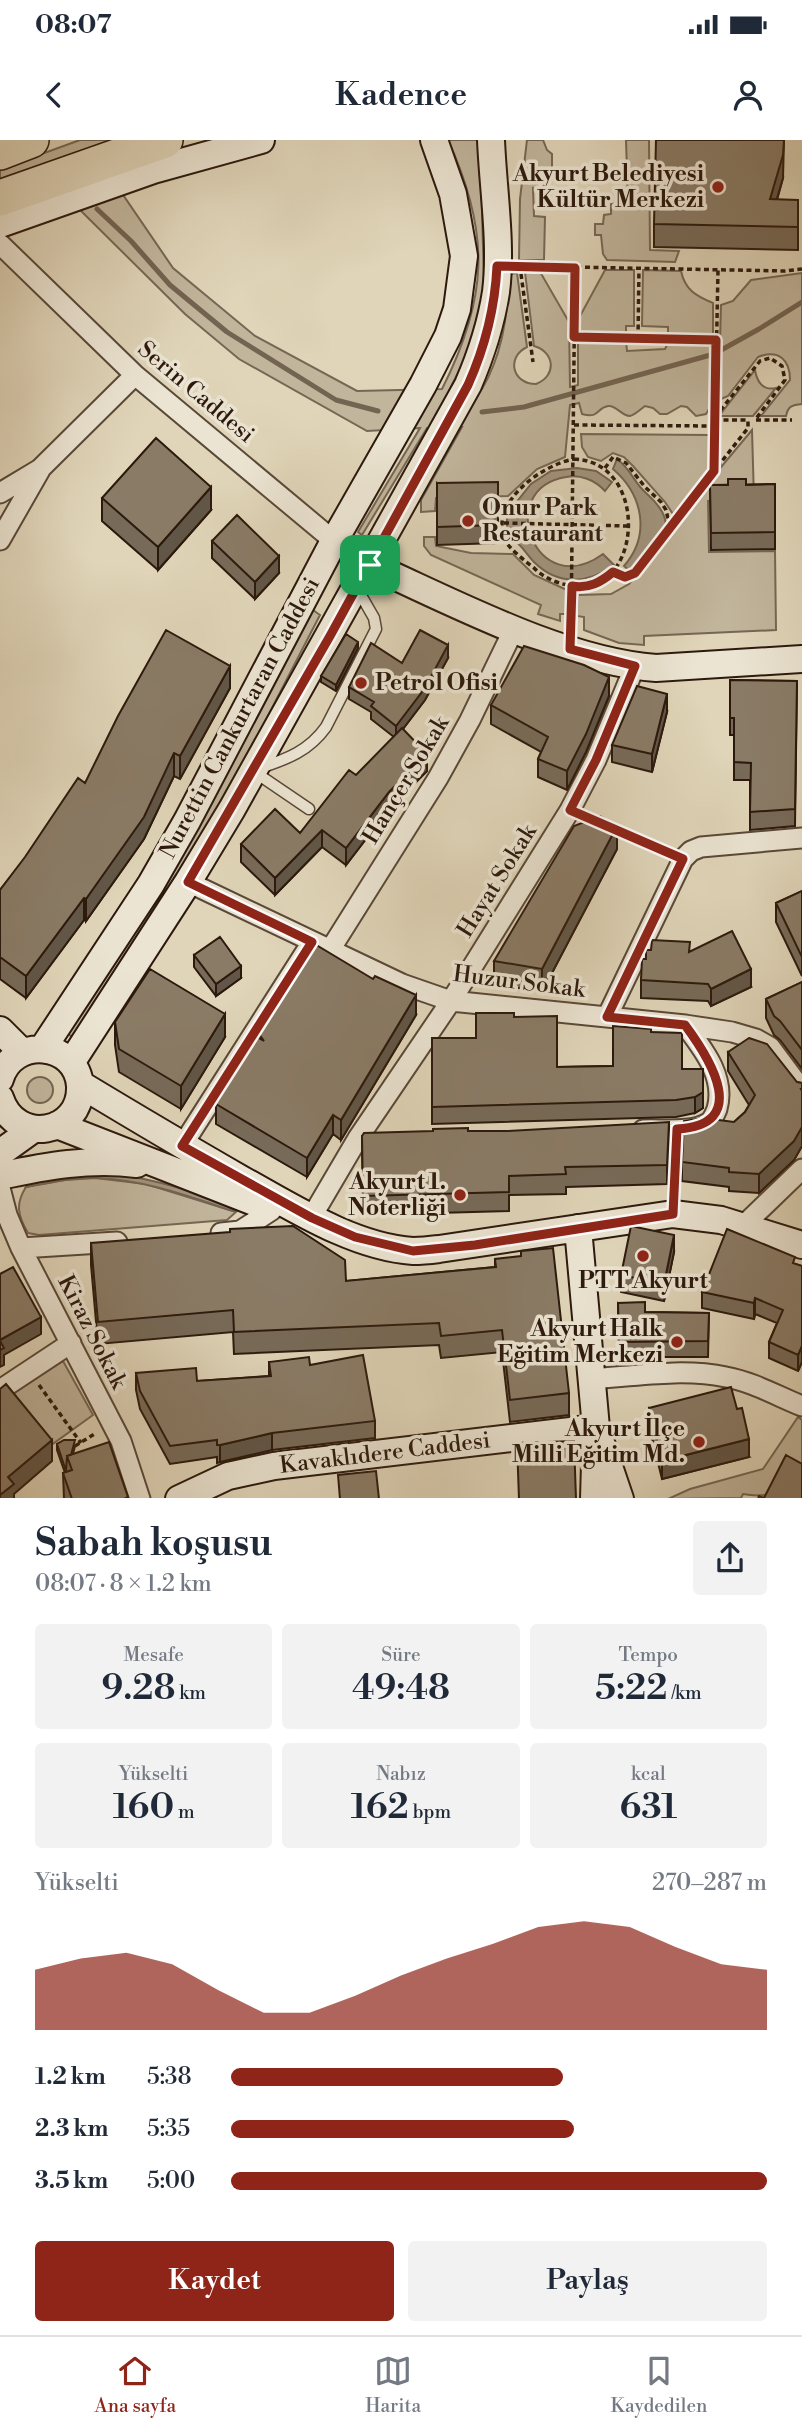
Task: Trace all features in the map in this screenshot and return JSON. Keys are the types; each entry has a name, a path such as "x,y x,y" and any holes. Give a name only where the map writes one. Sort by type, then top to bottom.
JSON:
{"highway":[{"path":"0,152 32,140"},
{"path":"0,198 165,140"}],"street":[{"path":"0,223 153,170 261,140"},
{"name":"Nurettin Cankurtaran Caddesi","path":"33,1050 151,884 187,821 334,541 448,336 457,309 464,256 453,194 434,140"},
{"name":"Nurettin Cankurtaran Caddesi","path":"75,1073 363,576 441,438 481,356 509,266 491,140"},
{"name":"Serin Caddesi","path":"0,244 135,375 334,541 363,576"},
{"path":"0,493 40,469 135,375"},
{"path":"0,540 40,469"},
{"path":"363,576 570,649 635,666 678,667 802,659"},
{"name":"Hançer Sokak","path":"182,1146 438,778 470,720 514,629"},
{"name":"Hayat Sokak","path":"312,1218 358,1138 451,1001 570,810 601,749 635,666"},
{"path":"607,1017 683,859 691,851 701,847 802,838"},
{"name":"Huzur Sokak","path":"188,882 402,985 451,1001 685,1025 732,1032 756,1039 770,1047 802,1090"},
{"path":"622,1130 677,1129 707,1123 715,1115 719,1087 714,1070 685,1025"},
{"path":"0,1030 33,1050 63,1056 75,1073 182,1146 312,1218 355,1237 413,1251 475,1245 673,1214 743,1226 802,1245"},
{"path":"33,1050 6,1065 0,1081 3,1107 11,1117 167,1168 272,1210 312,1218"},
{"path":"0,1153 70,1115 76,1105 75,1073"},
{"path":"358,1138 386,1137"},
{"path":"0,1176 57,1164 88,1162 124,1162 167,1168"},
{"path":"743,1226 802,1168"},
{"name":"Kiraz Sokak","path":"0,1188 7,1215 21,1248 121,1441 140,1498"},
{"path":"200,1235 240,1231 272,1210"},
{"path":"578,1228 596,1428 594,1498"},
{"path":"21,1248 133,1241"},
{"path":"0,1390 71,1343"},
{"path":"591,1379 664,1374 726,1377 752,1384 802,1406"},
{"path":"596,1428 620,1498"},
{"name":"Kavaklıdere Caddesi","path":"181,1498 228,1476 274,1466 596,1428"}],"lane":[{"path":"253,770 302,752 316,741 326,727 376,629 363,576"},
{"path":"253,770 309,809"},
{"path":"570,810 683,859"},
{"path":"673,1214 677,1129"}],"path":[{"path":"533,362 509,266 802,269"},
{"path":"570,649 575,268"},
{"path":"638,338 639,268"},
{"path":"714,471 718,270"},
{"path":"574,337 716,341"},
{"path":"715,418 760,361 769,358 782,366 785,380 754,420"},
{"path":"715,418 792,420"},
{"path":"613,572 630,577 663,540 669,528 748,428 748,420"},
{"path":"574,425 715,426"},
{"path":"605,468 613,457 626,463 666,510 669,528"},
{"path":"574,461 593,463 605,468 620,486 629,526 624,550 613,572 604,580 589,586 554,581 539,573 505,543 502,519 512,498 535,475 554,465 574,461"},
{"path":"504,523 629,526"},
{"path":"38,1384 81,1443"},
{"path":"75,1447 104,1428"}],"shaded area":[{"path":"80,140 111,140 0,179 0,169"},
{"path":"448,140 480,140 484,283 481,307 466,357 450,389 482,389 500,347 511,274 517,273 527,347 516,357 514,363 517,375 528,383 536,384 548,376 550,370 551,364 546,353 534,346 525,272 539,270 569,322 570,387 578,385 578,340 626,340 627,351 665,349 669,341 710,341 711,348 720,342 721,305 733,301 751,280 802,273 802,404 791,407 786,416 761,416 790,380 785,362 772,354 758,357 728,396 719,400 719,362 713,364 713,402 706,414 696,416 687,407 681,406 667,414 660,414 645,406 630,416 608,406 588,415 582,414 579,403 570,405 565,457 537,469 508,496 436,498 435,511 421,512 421,500 462,427 427,428 362,535 358,532 420,428 367,431 239,359 185,314 74,204 119,189 173,268 255,336 357,391 442,389 468,325 478,266 472,206"},
{"path":"527,140 543,140 552,154 552,168 541,168 541,187 533,188 534,216 545,217 544,260 519,260 520,199"},
{"path":"626,140 649,140 650,250 679,251 675,262 607,260 603,254 601,235 595,235 595,224 603,224 604,215 611,214 611,204 628,203"},
{"path":"605,270 634,270 634,326 626,326 626,335 579,334 579,318"},
{"path":"643,270 681,271 692,292 713,303 713,338 668,336 668,327 642,326"},
{"path":"755,370 761,385 776,388 753,416 719,416"},
{"path":"752,430 754,499 708,501 709,552 775,551 776,630 644,636 644,645 619,643 584,630 584,617 577,616 578,595 611,594 629,584 673,530 686,509"},
{"path":"581,434 710,435 711,468 673,514 624,457 613,453 601,461 588,457 582,447"},
{"path":"617,459 658,506 666,526 657,542 631,572 624,566 638,541 640,516 631,491 613,469"},
{"path":"577,468 596,471 612,482 605,491 592,481 577,476 566,477 544,486 532,501 528,520 532,538 543,554 559,564 579,565 603,554 614,565 594,576 573,580 563,579 543,570 520,545 507,537 507,514 531,484 551,471"},
{"path":"424,537 435,537 436,546 471,553 513,554 534,575 569,591 570,614 560,614 560,621 538,614 541,605 431,555 424,546"},
{"path":"313,610 320,615 242,766 193,852 73,1038 64,1030 214,798"},
{"path":"40,1077 49,1081 53,1090 49,1099 40,1103 31,1099 27,1090 31,1081"},
{"path":"116,1174 196,1193 236,1212 168,1190 115,1179 79,1178 26,1187 42,1178 54,1176"},
{"path":"95,1178 146,1184 236,1212 227,1220 39,1235 28,1233 19,1210 20,1199 26,1187"},
{"path":"63,1361 93,1415 47,1448 8,1397"},
{"path":"798,1417 802,1420 802,1477 768,1495 743,1494 741,1498 670,1498 690,1489 763,1469"}],"building":[{"name":"Akyurt Belediyesi Kültür Merkezi","path":"656,140 784,140 783,155 770,199 798,200 798,227 654,224"},
{"path":"156,438 211,487 158,547 102,498"},
{"path":"728,479 746,479 746,485 775,484 775,532 711,533 710,485 728,485"},
{"path":"498,482 498,525 437,527 437,483"},
{"path":"237,515 279,556 255,582 212,541"},
{"path":"166,630 230,666 180,756 174,753 144,817 86,899 84,898 26,976 0,957 0,890 78,778 85,783 118,716"},
{"path":"420,630 448,645 425,688 396,726 371,706 374,702 349,687 371,643 402,663"},
{"path":"346,634 358,642 336,685 321,676"},
{"path":"524,646 584,665 609,677 586,734 567,771 538,759 548,737 491,705"},
{"path":"730,680 797,681 795,809 750,812 751,763 734,762 734,718 730,718"},
{"path":"637,686 667,694 652,754 612,745"},
{"path":"402,728 427,754 389,792 346,848 322,830 275,878 241,844 275,809 300,833 349,770 356,775"},
{"path":"600,816 617,826 542,969 494,961 574,826"},
{"path":"802,891 802,957 776,903"},
{"path":"732,931 751,969 711,989 708,984 641,980 642,959 646,959 646,950 651,950 652,940 690,942 689,952"},
{"path":"220,937 241,966 216,984 194,955"},
{"path":"313,943 373,979 375,976 416,995 341,1120 333,1115 307,1158 216,1104 257,1037 264,1041 259,1034"},
{"path":"150,969 225,1014 181,1086 119,1049 115,1022"},
{"path":"802,982 802,1050 774,1016 766,999"},
{"path":"476,1013 514,1013 514,1017 557,1016 557,1067 613,1066 613,1026 651,1029 651,1032 682,1033 682,1069 703,1069 703,1092 695,1097 676,1100 432,1107 432,1038 476,1038"},
{"path":"749,1038 767,1044 797,1082 802,1083 802,1127 794,1141 759,1174 729,1172 729,1168 682,1162 684,1121 703,1118 734,1122 745,1112 755,1095 728,1052"},
{"path":"669,1122 667,1165 565,1167 566,1174 509,1176 509,1192 363,1196 364,1133 468,1128 468,1131 507,1131"},
{"path":"293,1226 345,1260 346,1281 496,1267 495,1259 521,1256 521,1251 553,1248 569,1393 510,1400 502,1330 441,1336 439,1323 234,1332 233,1310 98,1322 91,1243 230,1232 230,1229"},
{"path":"631,1226 674,1235 664,1284 621,1275"},
{"path":"727,1229 795,1257 793,1263 802,1266 802,1346 798,1355 769,1342 783,1310 755,1298 754,1303 702,1292"},
{"path":"13,1267 41,1317 0,1340 0,1274"},
{"path":"645,1302 645,1312 709,1313 708,1341 619,1342 618,1303"},
{"path":"363,1355 375,1421 272,1433 220,1445 217,1445 217,1440 170,1446 140,1391 136,1373 196,1368 197,1381 271,1376 269,1362 309,1357 310,1365"},
{"path":"6,1384 52,1440 8,1477 14,1484 0,1495 0,1389"},
{"name":"Akyurt İlçe Milli Eğitim Md.","path":"731,1387 737,1409 742,1408 749,1439 662,1461 649,1408"},
{"path":"64,1440 75,1440 71,1455 67,1456 66,1471 57,1444"},
{"path":"574,1441 576,1498 519,1498 517,1443"},
{"path":"109,1442 128,1497 72,1498 63,1473 72,1470 67,1456"},
{"path":"786,1455 802,1464 802,1498 764,1498"},
{"path":"376,1471 379,1498 340,1498 338,1475"}],"waterway":[{"path":"97,209 131,241 170,285 227,332 336,400 378,411"},
{"path":"482,412 524,407 714,354 802,302"}],"place":[{"name":"Akyurt Belediyesi Kültür Merkezi","path":"718,187"},
{"name":"Onur Park Restaurant","path":"468,521"},
{"name":"Petrol Ofisi","path":"361,683"},
{"name":"Akyurt 1. Noterliği","path":"460,1195"},
{"name":"PTT Akyurt","path":"643,1256"},
{"name":"Akyurt Halk Eğitim Merkezi","path":"677,1342"},
{"name":"Akyurt İlçe Milli Eğitim Md.","path":"699,1442"}],"route":[{"path":"497,266 575,268 574,337 716,340 714,471 635,573 625,577 613,572 604,580 589,586 572,586 570,649 635,666 596,760 570,810 683,859 607,1017 685,1025 714,1070 719,1087 715,1115 707,1123 677,1129 673,1214 475,1245 413,1251 355,1237 312,1218 182,1146 312,942 188,882 370,565 441,438 481,356 496,291 497,266"}]}
